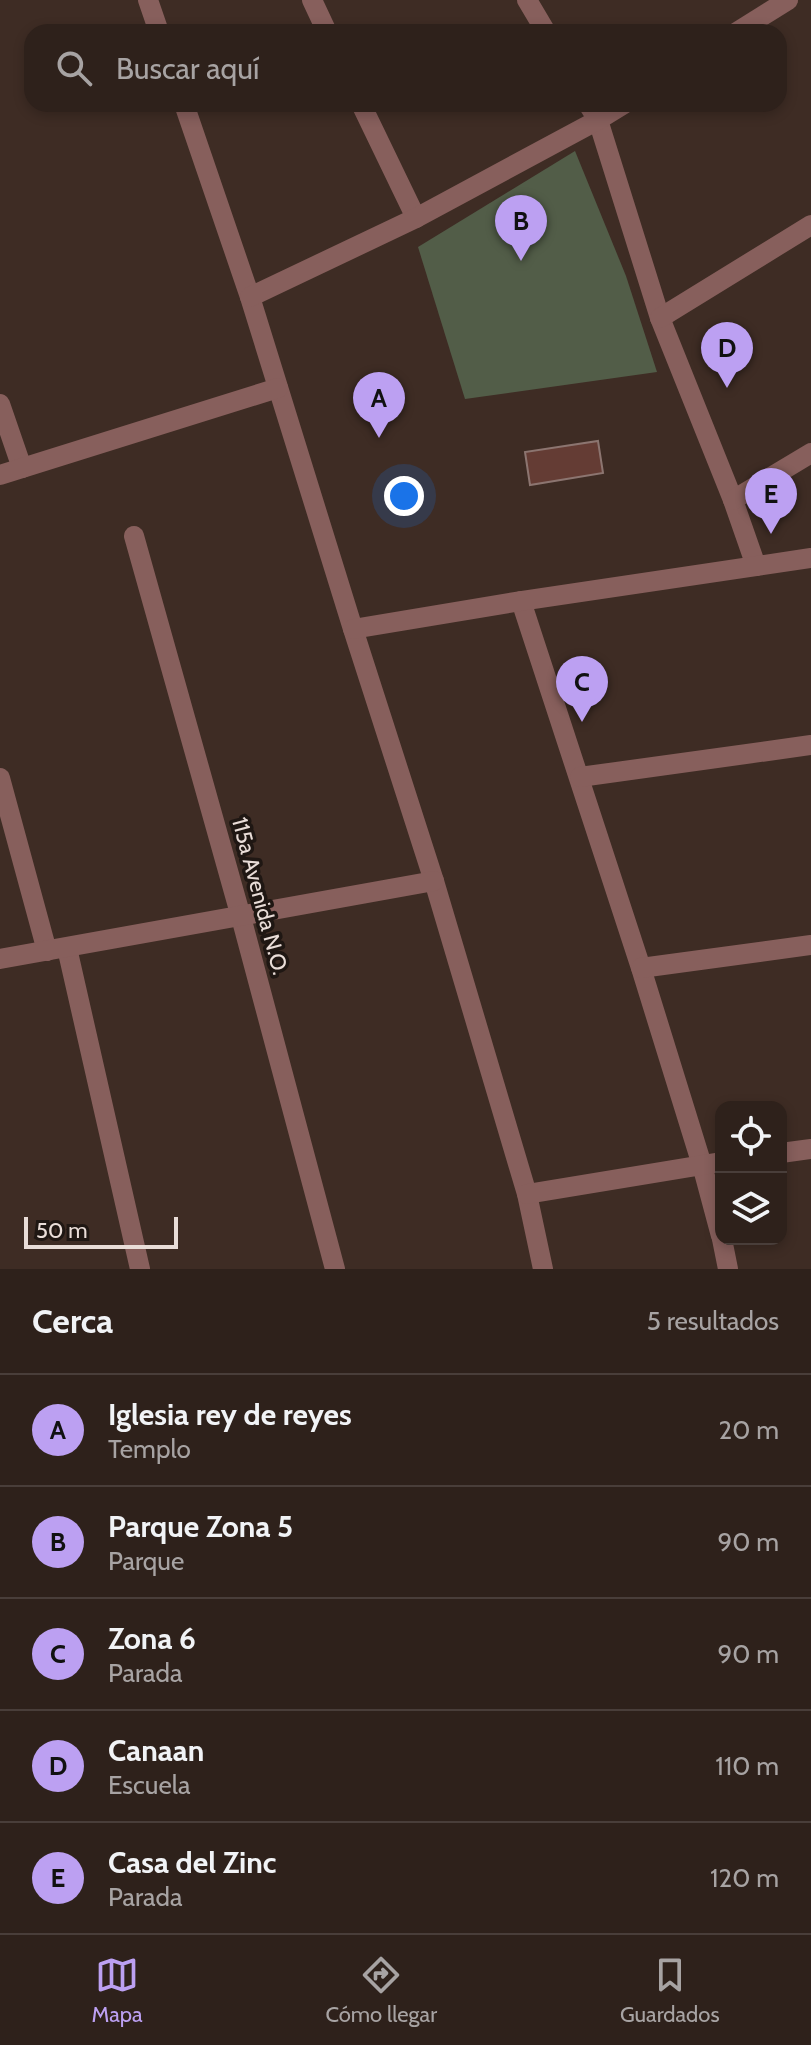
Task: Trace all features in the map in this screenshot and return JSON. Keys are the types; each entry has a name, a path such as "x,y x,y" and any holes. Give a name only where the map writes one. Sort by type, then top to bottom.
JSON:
{"street":[{"path":"148,0 156,24"},
{"path":"312,0 323,24"},
{"path":"527,0 541,24"},
{"path":"748,24 777,3"},
{"path":"187,112 250,297 434,881 527,1194 543,1269"},
{"path":"365,112 416,218"},
{"path":"250,297 416,218 593,112 660,318 756,566"},
{"path":"660,318 811,225"},
{"path":"0,475 278,388"},
{"path":"0,404 22,468"},
{"path":"733,500 811,453"},
{"name":"115a Avenida N.O.","path":"134,536 241,917 335,1269"},
{"path":"353,629 811,558"},
{"path":"521,601 641,968 712,1163 715,1188"},
{"path":"580,777 811,745"},
{"path":"0,778 57,949 140,1269"},
{"path":"0,959 434,881"},
{"path":"641,968 811,945"},
{"path":"787,1152 811,1149"},
{"path":"527,1194 712,1163"},
{"path":"723,1245 728,1269"}],"green space":[{"path":"575,151 626,276 657,372 465,399 418,247"}],"building":[{"path":"598,441 603,473 530,485 525,452"}],"place":[{"name":"Parque Zona 5","path":"521,261"},
{"name":"Canaan","path":"727,388"},
{"name":"Iglesia rey de reyes","path":"379,438"},
{"name":"Casa del Zinc","path":"771,534"},
{"name":"Zona 6","path":"582,722"}]}
